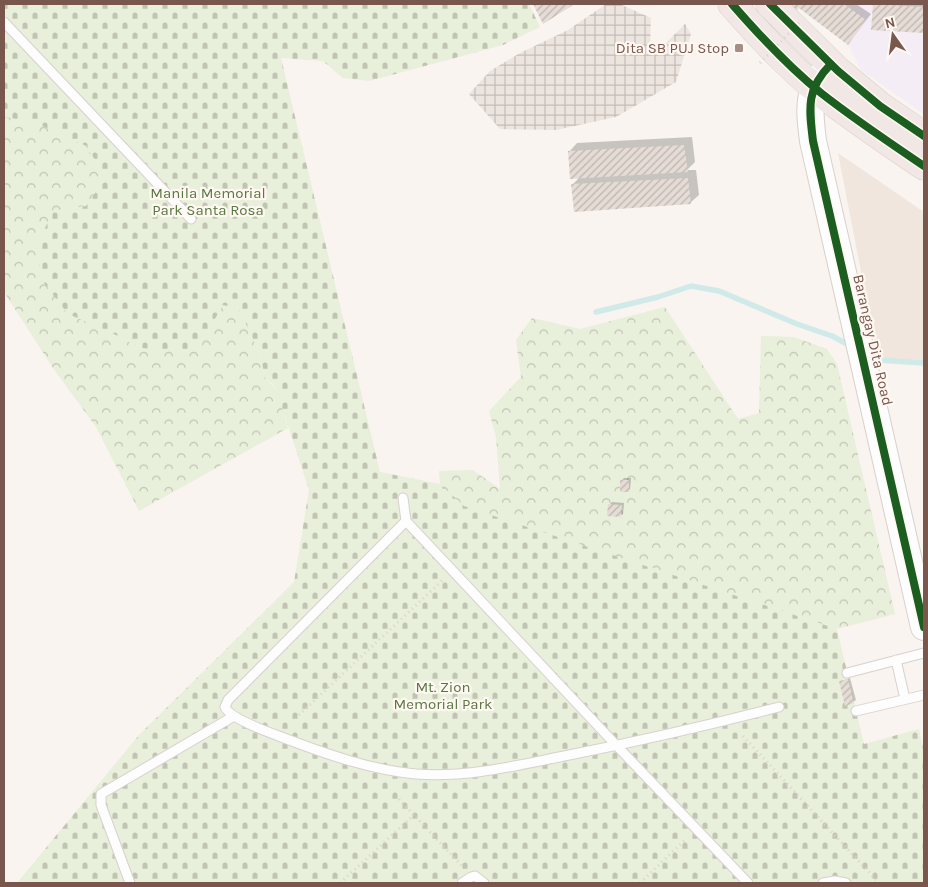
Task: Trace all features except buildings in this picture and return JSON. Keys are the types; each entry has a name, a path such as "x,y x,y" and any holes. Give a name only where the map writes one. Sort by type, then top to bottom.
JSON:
{"highway":[{"path":"732,4 785,60 814,86 863,124 924,166"},
{"path":"770,4 831,64 880,106 924,136"}],"street":[{"name":"Barangay Dita Road","path":"831,64 820,75 814,86 809,112 813,141 924,627"},
{"path":"813,141 817,125 827,119 841,117 863,124"}],"lane":[{"path":"4,22 191,219"},
{"path":"403,498 406,521 616,746 748,883"},
{"path":"406,521 228,700 225,707 226,710 234,716 266,731 312,749 391,770 416,774 462,774 499,769 616,746 779,707"},
{"path":"847,673 924,652"},
{"path":"896,660 905,700"},
{"path":"856,711 924,695"},
{"path":"130,883 101,805 101,794 234,716"},
{"path":"462,883 475,876 484,883"},
{"path":"823,883 835,881 846,883"}],"path":[{"path":"760,63 802,20"},
{"path":"298,715 445,579"},
{"path":"743,736 879,883"},
{"path":"399,800 463,867"},
{"path":"340,883 414,815"},
{"path":"640,883 686,840"}],"shaded area":[{"path":"606,4 620,4 651,18 650,47 666,43 685,24 691,34 676,82 616,117 556,130 500,129 469,94 490,71 520,53 568,30"},
{"path":"844,4 924,4 924,114 861,70 848,45 866,20"},
{"path":"838,153 924,212 924,363 878,360"}],"green space":[{"name":"Mt. Zion Memorial Park","path":"4,4 529,4 540,27 503,45 369,81 343,78 323,61 281,58 380,472 440,484 464,506 837,629 864,744 919,729 924,752 924,883 17,883 139,735 294,582 309,490 277,392 273,384 266,380 259,352 239,309 223,305 201,343 182,351 141,348 68,314 40,278 39,241 53,211 86,206 106,177 86,146 42,126 4,116"},
{"path":"4,116 42,126 86,146 106,177 86,206 53,211 110,332 141,348 201,343 223,305 239,309 259,352 266,380 278,395 288,428 139,511 96,427 53,368 4,292"},
{"path":"665,307 738,419 759,413 761,336 794,337 827,349 837,364 895,614 837,629 463,506 440,484 439,471 473,470 500,489 496,437 489,411 521,377 516,340 532,318 580,329"}],"waterway":[{"path":"596,312 658,297 691,286 719,291 797,324 832,336 851,346"},
{"path":"870,356 878,360 924,363"}],"cycle path":[{"path":"732,4 809,83 834,103 924,166"},
{"path":"770,4 838,71 880,106 924,136"},
{"path":"831,64 823,73 813,91 810,109 813,141 924,627"}],"place":[{"name":"Dita SB PUJ Stop","path":"739,48"}],"park label":[{"name":"Manila Memorial Park Santa Rosa","path":"208,202"}]}
